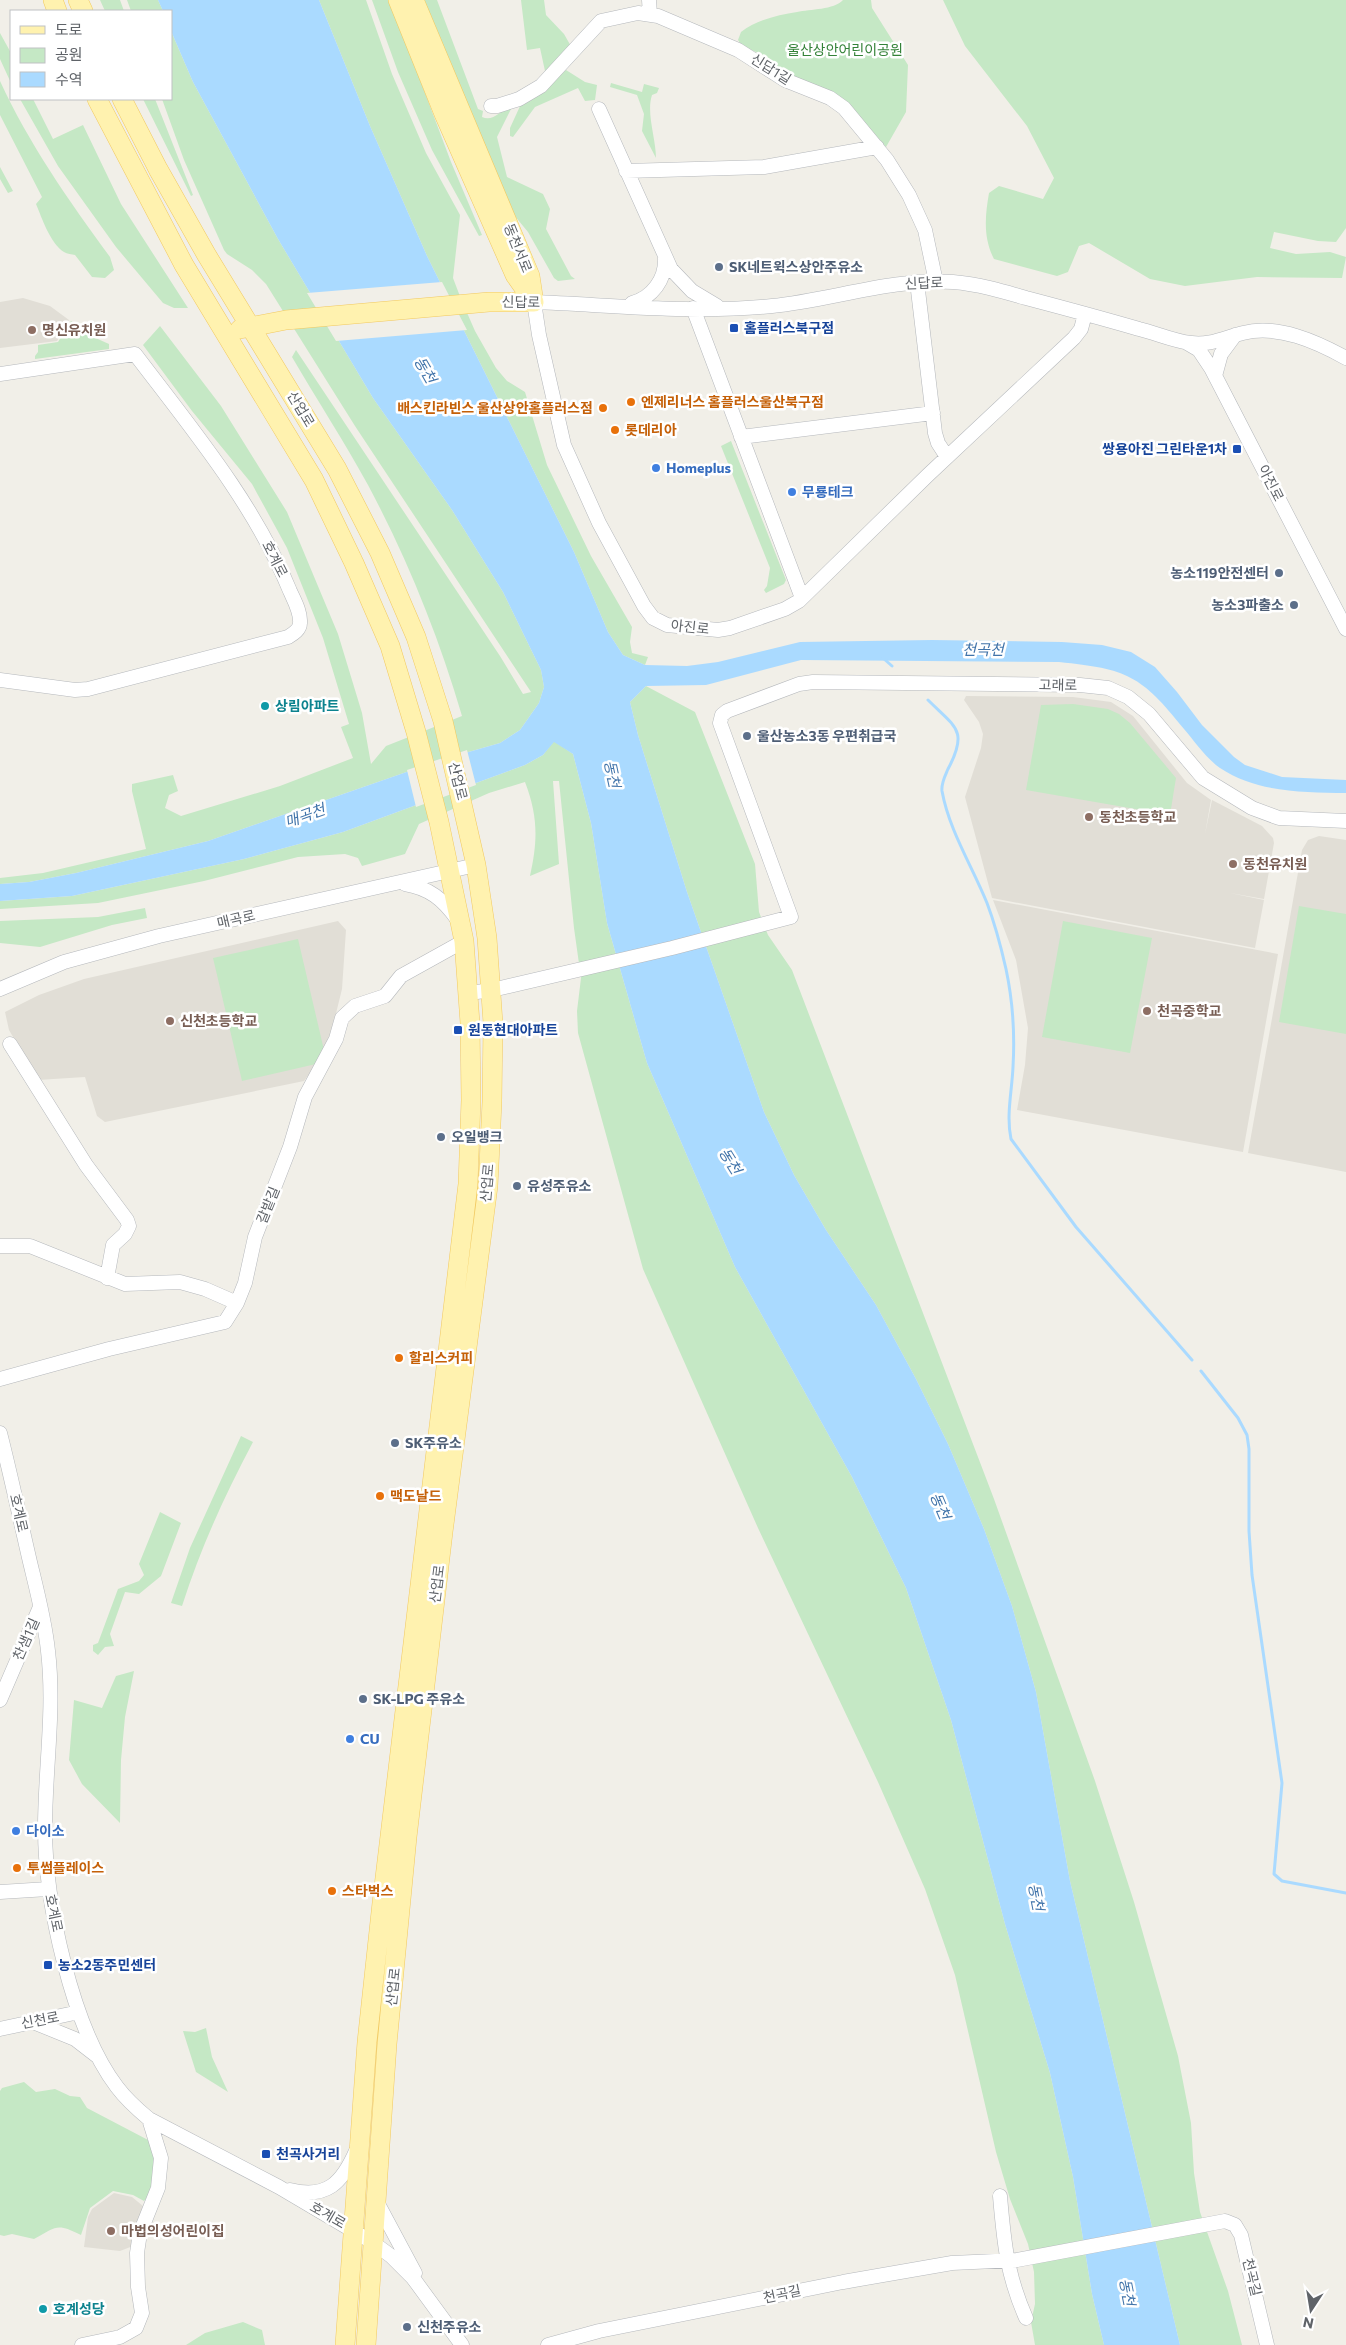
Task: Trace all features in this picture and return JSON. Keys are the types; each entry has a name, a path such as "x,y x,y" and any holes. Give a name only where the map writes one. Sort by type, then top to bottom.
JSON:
{"main road":[{"name":"동천서로","path":"398,0 444,114 515,275 534,302"},
{"name":"동천서로","path":"414,0 530,276 534,302"},
{"name":"산업로","path":"98,100 184,265 314,480 354,562 390,646 416,732 450,870 462,932 469,993 471,1100 468,1184 367,2042 346,2345"},
{"name":"산업로","path":"123,100 158,169 206,254 337,469 380,553 416,637 443,721 466,814 476,864 492,990 492,1102 488,1186 443,1532 407,1838 387,2044 366,2345"},
{"name":"신답로","path":"224,333 270,322 489,302 534,302"}],"street":[{"name":"신답1길","path":"491,106 519,99 541,86 601,21 638,13 649,7 738,50 785,80 830,98 844,108 877,147 898,177 918,214 925,230 936,282"},
{"path":"599,109 665,258 678,278 692,291 708,302 722,308"},
{"path":"626,170 764,167 877,147"},
{"path":"622,305 642,300 654,289 664,270 665,258"},
{"name":"신답로","path":"534,302 722,308 802,302 917,282 967,284 1085,314 1187,343 1205,344 1252,331 1302,336 1346,358"},
{"path":"917,282 938,443 947,457"},
{"name":"아진로","path":"534,302 539,335 564,445 599,523 648,614 667,625 724,629 791,606 802,598 947,457 1078,334 1085,314"},
{"path":"693,308 802,598"},
{"path":"1215,376 1221,354 1235,335"},
{"name":"아진로","path":"1187,343 1198,350 1215,376 1346,629"},
{"name":"호계로","path":"0,374 135,354 244,502 285,579 299,613 300,624 296,632 288,637 88,689 75,690 0,680"},
{"path":"741,437 933,413"},
{"name":"고래로","path":"492,990 672,948 791,917 721,729 721,718 727,711 799,684 827,680 1080,685 1108,688 1119,691 1139,705 1203,778 1252,808 1279,818 1346,821"},
{"name":"매곡로","path":"0,989 64,962 168,934 476,864"},
{"path":"396,883 420,886 432,892 446,904 462,932"},
{"name":"갈밭길","path":"0,1379 109,1349 225,1322 237,1303 255,1237 290,1148 304,1097 336,1039 342,1018 355,1006 385,996 401,976 462,932"},
{"path":"469,993 492,990"},
{"path":"10,1044 86,1165 127,1220 129,1226 125,1234 113,1245 107,1278"},
{"path":"0,1246 30,1246 107,1278 133,1285 180,1282 205,1289 237,1303"},
{"name":"호계로","path":"0,1433 48,1649 52,1694 45,1826 48,1889 62,1952 80,2012 98,2057 116,2086 149,2119 279,2187 372,2242"},
{"name":"찬샘1길","path":"0,1700 40,1607"},
{"path":"0,1892 48,1889"},
{"name":"신천로","path":"0,2028 80,2012"},
{"path":"32,2021 75,2039 98,2057"},
{"path":"82,2345 120,2337 136,2328 142,2312 138,2287 137,2253 140,2233 158,2188 161,2158 149,2119"},
{"path":"279,2187 308,2192 320,2191 332,2186 344,2176 360,2141"},
{"path":"1000,2196 1012,2260 1015,2293 1026,2318"},
{"path":"376,2200 386,2222 428,2296 462,2345"},
{"name":"천곡길","path":"548,2345 599,2331 842,2282 952,2263 1012,2260 1222,2222 1235,2225 1242,2235 1267,2345"},
{"path":"372,2242 391,2256 428,2296"}],"shaded area":[{"name":"명신유치원","path":"23,298 50,306 69,320 57,341 0,348 0,302"},
{"name":"동천초등학교","path":"966,696 1073,697 1111,702 1133,716 1187,783 1211,800 1205,834 1212,800 1262,826 1273,838 1274,843 1264,899 1230,893 1264,900 1255,948 992,898 965,797 981,748 983,734 979,722 964,700"},
{"path":"1319,836 1346,840 1346,1172 1248,1153 1302,850 1308,840"},
{"name":"천곡중학교","path":"993,900 1278,954 1243,1152 1017,1110 1025,1065 1028,1028 1016,960"},
{"name":"신천초등학교","path":"338,921 346,930 342,989 327,1050 304,1081 105,1122 97,1116 85,1077 38,1080 9,1030 5,1012 39,995 84,979"},
{"name":"마법의성어린이집","path":"114,2193 132,2197 143,2206 133,2246 120,2251 84,2247 88,2217 92,2209"}],"green space":[{"path":"100,0 120,0 124,10 105,10"},
{"path":"127,0 158,0 163,10 131,10"},
{"path":"319,0 366,0 392,74 426,153 460,215 453,278 461,299 475,331 496,368 507,381 525,392 547,465 591,556 632,627 630,642 632,653 648,657 645,665 623,655 608,632 574,552 427,256 370,126"},
{"path":"372,0 390,0 451,162 482,235 479,236 432,150 398,72"},
{"path":"423,0 437,0 478,109 483,111 482,117 493,117 510,106 511,109 497,137 507,177 543,194 550,209 546,229 571,276 575,279 558,281 554,278 528,232 509,209"},
{"path":"521,0 544,0 546,15 564,34 572,48 549,72 545,71 540,48 527,50"},
{"name":"울산상안어린이공원","path":"843,0 871,0 872,8 908,65 906,112 886,147 857,114 780,70 756,52 742,46 738,40 741,32 760,21 782,15 834,6"},
{"path":"943,0 1346,0 1346,228 1336,242 1318,241 1274,232 1270,248 1296,254 1330,252 1346,257 1342,278 1257,277 1185,286 1150,279 1089,243 1079,246 1068,272 1057,276 994,259 988,243 986,227 989,193 999,186 1043,199 1054,178 1027,126 965,46"},
{"path":"0,33 10,51 10,81 0,59"},
{"path":"172,33 193,82 278,239 373,398 452,510 503,592 541,670 544,687 539,703 520,730 500,743 444,759 208,841 76,873 29,882 0,884 0,878 43,873 146,849 132,784 173,775 178,791 169,795 165,808 181,816 280,786 353,758 341,727 349,724 323,638 287,548 252,484 192,411 143,345 160,326 221,406 287,512 338,634 362,713 371,764 386,746 462,716 443,657 409,569 359,469 292,357 296,350 500,656 523,694 531,692 355,426 266,284 252,270 227,254 224,250 184,160 162,100 172,100"},
{"path":"566,70 585,82 597,85 595,100 585,101 578,88 535,107 513,137 510,136 510,128 521,104 545,88"},
{"path":"0,81 37,150 110,257 114,270 105,278 92,277 75,255 65,253 59,248 47,230 36,204 42,197 0,115"},
{"path":"611,83 642,92 644,84 659,88 657,93 652,95 650,102 656,158 642,131 644,114 637,95 610,87"},
{"path":"21,100 34,100 53,139 83,125 121,204 188,308 174,308 163,303 116,247 58,166"},
{"path":"143,100 155,100 193,195 191,196"},
{"path":"0,167 13,191 8,193 0,179"},
{"path":"71,321 91,336 109,344 109,349 35,359 38,345 58,342"},
{"path":"731,441 786,580 784,584 766,593 764,590 767,586 770,568 721,446"},
{"path":"646,686 695,712 755,864 759,912 768,935 792,970 994,1499 1095,1781 1134,1902 1178,2056 1191,2123 1194,2173 1200,2212 1228,2291 1242,2345 1180,2345 1070,1881 1036,1692 1012,1606 984,1529 948,1444 916,1379 876,1305 826,1230 794,1175 764,1112 687,892 638,735 630,702"},
{"path":"1073,704 1108,709 1119,714 1130,723 1176,778 1170,815 1026,790 1041,705"},
{"path":"554,741 573,754 591,823 607,923 647,1063 735,1267 852,1477 906,1588 951,1720 1005,1924 1050,2073 1073,2177 1092,2294 1104,2345 1035,2345 1031,2322 1035,2304 1034,2272 1028,2244 1010,2199 996,2152 955,1975 925,1889 878,1782 758,1528 643,1269 578,1033 577,1011 581,978 559,781 553,781 559,864 530,876 535,828 532,806 525,782 489,793 419,824 405,854 362,866 358,858 345,854 298,857 204,881 98,903 0,909 0,901 72,896 244,859 343,832 525,765 543,755"},
{"path":"1299,906 1346,914 1346,1034 1279,1022"},
{"path":"145,908 147,918 112,925 40,947 0,943 0,921 98,917"},
{"path":"1063,921 1152,938 1130,1053 1042,1037"},
{"path":"298,939 324,1050 316,1064 242,1081 213,958"},
{"path":"241,1436 253,1442 214,1522 182,1606 171,1603 190,1548"},
{"path":"160,1512 181,1523 161,1576 139,1594 125,1592 110,1634 114,1646 105,1647 98,1655 93,1651 93,1645 98,1643 118,1589 139,1581 144,1575 139,1564"},
{"path":"134,1671 125,1717 121,1760 120,1823 82,1784 69,1760 74,1700 102,1708 116,1676"},
{"path":"206,2028 212,2057 228,2092 196,2072 183,2031 195,2032"},
{"path":"24,2082 36,2092 55,2089 70,2096 80,2097 87,2108 150,2141 155,2150 152,2192 144,2201 133,2195 113,2191 90,2208 81,2235 67,2229 57,2228 34,2239 12,2234 0,2235 0,2091 2,2088"},
{"path":"243,2322 262,2330 265,2345 186,2345 205,2333"}],"water":[{"path":"158,0 319,0 370,126 427,256 574,552 608,632 623,655 645,665 687,666 718,662 800,642 932,640 1062,642 1102,645 1131,652 1155,667 1202,725 1234,757 1245,765 1282,777 1346,780 1346,793 1314,792 1265,787 1235,776 1210,760 1156,697 1131,678 1101,668 1059,662 801,660 706,685 646,686 630,702 638,735 687,892 764,1112 794,1175 826,1230 876,1305 916,1379 948,1444 984,1529 1012,1606 1036,1692 1070,1881 1180,2345 1104,2345 1092,2294 1073,2177 1050,2073 1005,1924 951,1720 906,1588 852,1477 735,1267 647,1063 607,923 591,823 573,754 554,742 543,755 525,765 343,832 244,859 72,896 0,901 0,884 29,882 76,873 208,841 444,759 500,743 520,730 539,703 544,687 541,670 503,592 452,510 373,398 278,239 193,82 172,33 172,10 163,10"}],"pier":[{"path":"442,282 467,330 336,341 307,293"},
{"path":"467,750 476,785 416,807 407,770"}],"waterway":[{"path":"883,658 892,666"},
{"path":"928,700 952,723 956,730 958,746 942,785 942,791 955,834 990,911 1006,969 1012,1006 1014,1042 1009,1112 1011,1139 1076,1227 1192,1360"},
{"path":"1201,1371 1238,1418 1247,1435 1252,1575 1282,1783 1274,1874 1282,1881 1346,1893"}],"place":[{"name":"SK네트윅스상안주유소","path":"719,267"},
{"name":"홈플러스북구점","path":"734,328"},
{"name":"명신유치원","path":"32,330"},
{"name":"엔제리너스 홈플러스울산북구점","path":"631,402"},
{"name":"배스킨라빈스 울산상안홈플러스점","path":"603,408"},
{"name":"롯데리아","path":"615,430"},
{"name":"쌍용아진 그린타운1차","path":"1237,449"},
{"name":"Homeplus","path":"656,468"},
{"name":"무룡테크","path":"792,492"},
{"name":"농소119안전센터","path":"1279,573"},
{"name":"농소3파출소","path":"1294,605"},
{"name":"상림아파트","path":"265,706"},
{"name":"울산농소3동 우편취급국","path":"747,736"},
{"name":"동천초등학교","path":"1089,817"},
{"name":"동천유치원","path":"1233,864"},
{"name":"천곡중학교","path":"1147,1011"},
{"name":"신천초등학교","path":"170,1021"},
{"name":"원동현대아파트","path":"458,1030"},
{"name":"오일뱅크","path":"441,1137"},
{"name":"유성주유소","path":"517,1186"},
{"name":"할리스커피","path":"399,1358"},
{"name":"SK주유소","path":"395,1443"},
{"name":"맥도날드","path":"380,1496"},
{"name":"SK-LPG 주유소","path":"363,1699"},
{"name":"CU","path":"350,1739"},
{"name":"다이소","path":"16,1831"},
{"name":"투썸플레이스","path":"17,1868"},
{"name":"스타벅스","path":"332,1891"},
{"name":"농소2동주민센터","path":"48,1965"},
{"name":"천곡사거리","path":"266,2154"},
{"name":"마법의성어린이집","path":"111,2231"},
{"name":"호계성당","path":"43,2309"},
{"name":"신천주유소","path":"407,2327"}],"water label":[{"name":"동천","path":"425,370"},
{"name":"천곡천","path":"983,650"},
{"name":"동천","path":"612,774"},
{"name":"매곡천","path":"305,816"},
{"name":"동천","path":"730,1161"},
{"name":"동천","path":"940,1506"},
{"name":"동천","path":"1036,1897"},
{"name":"동천","path":"1127,2292"}]}
